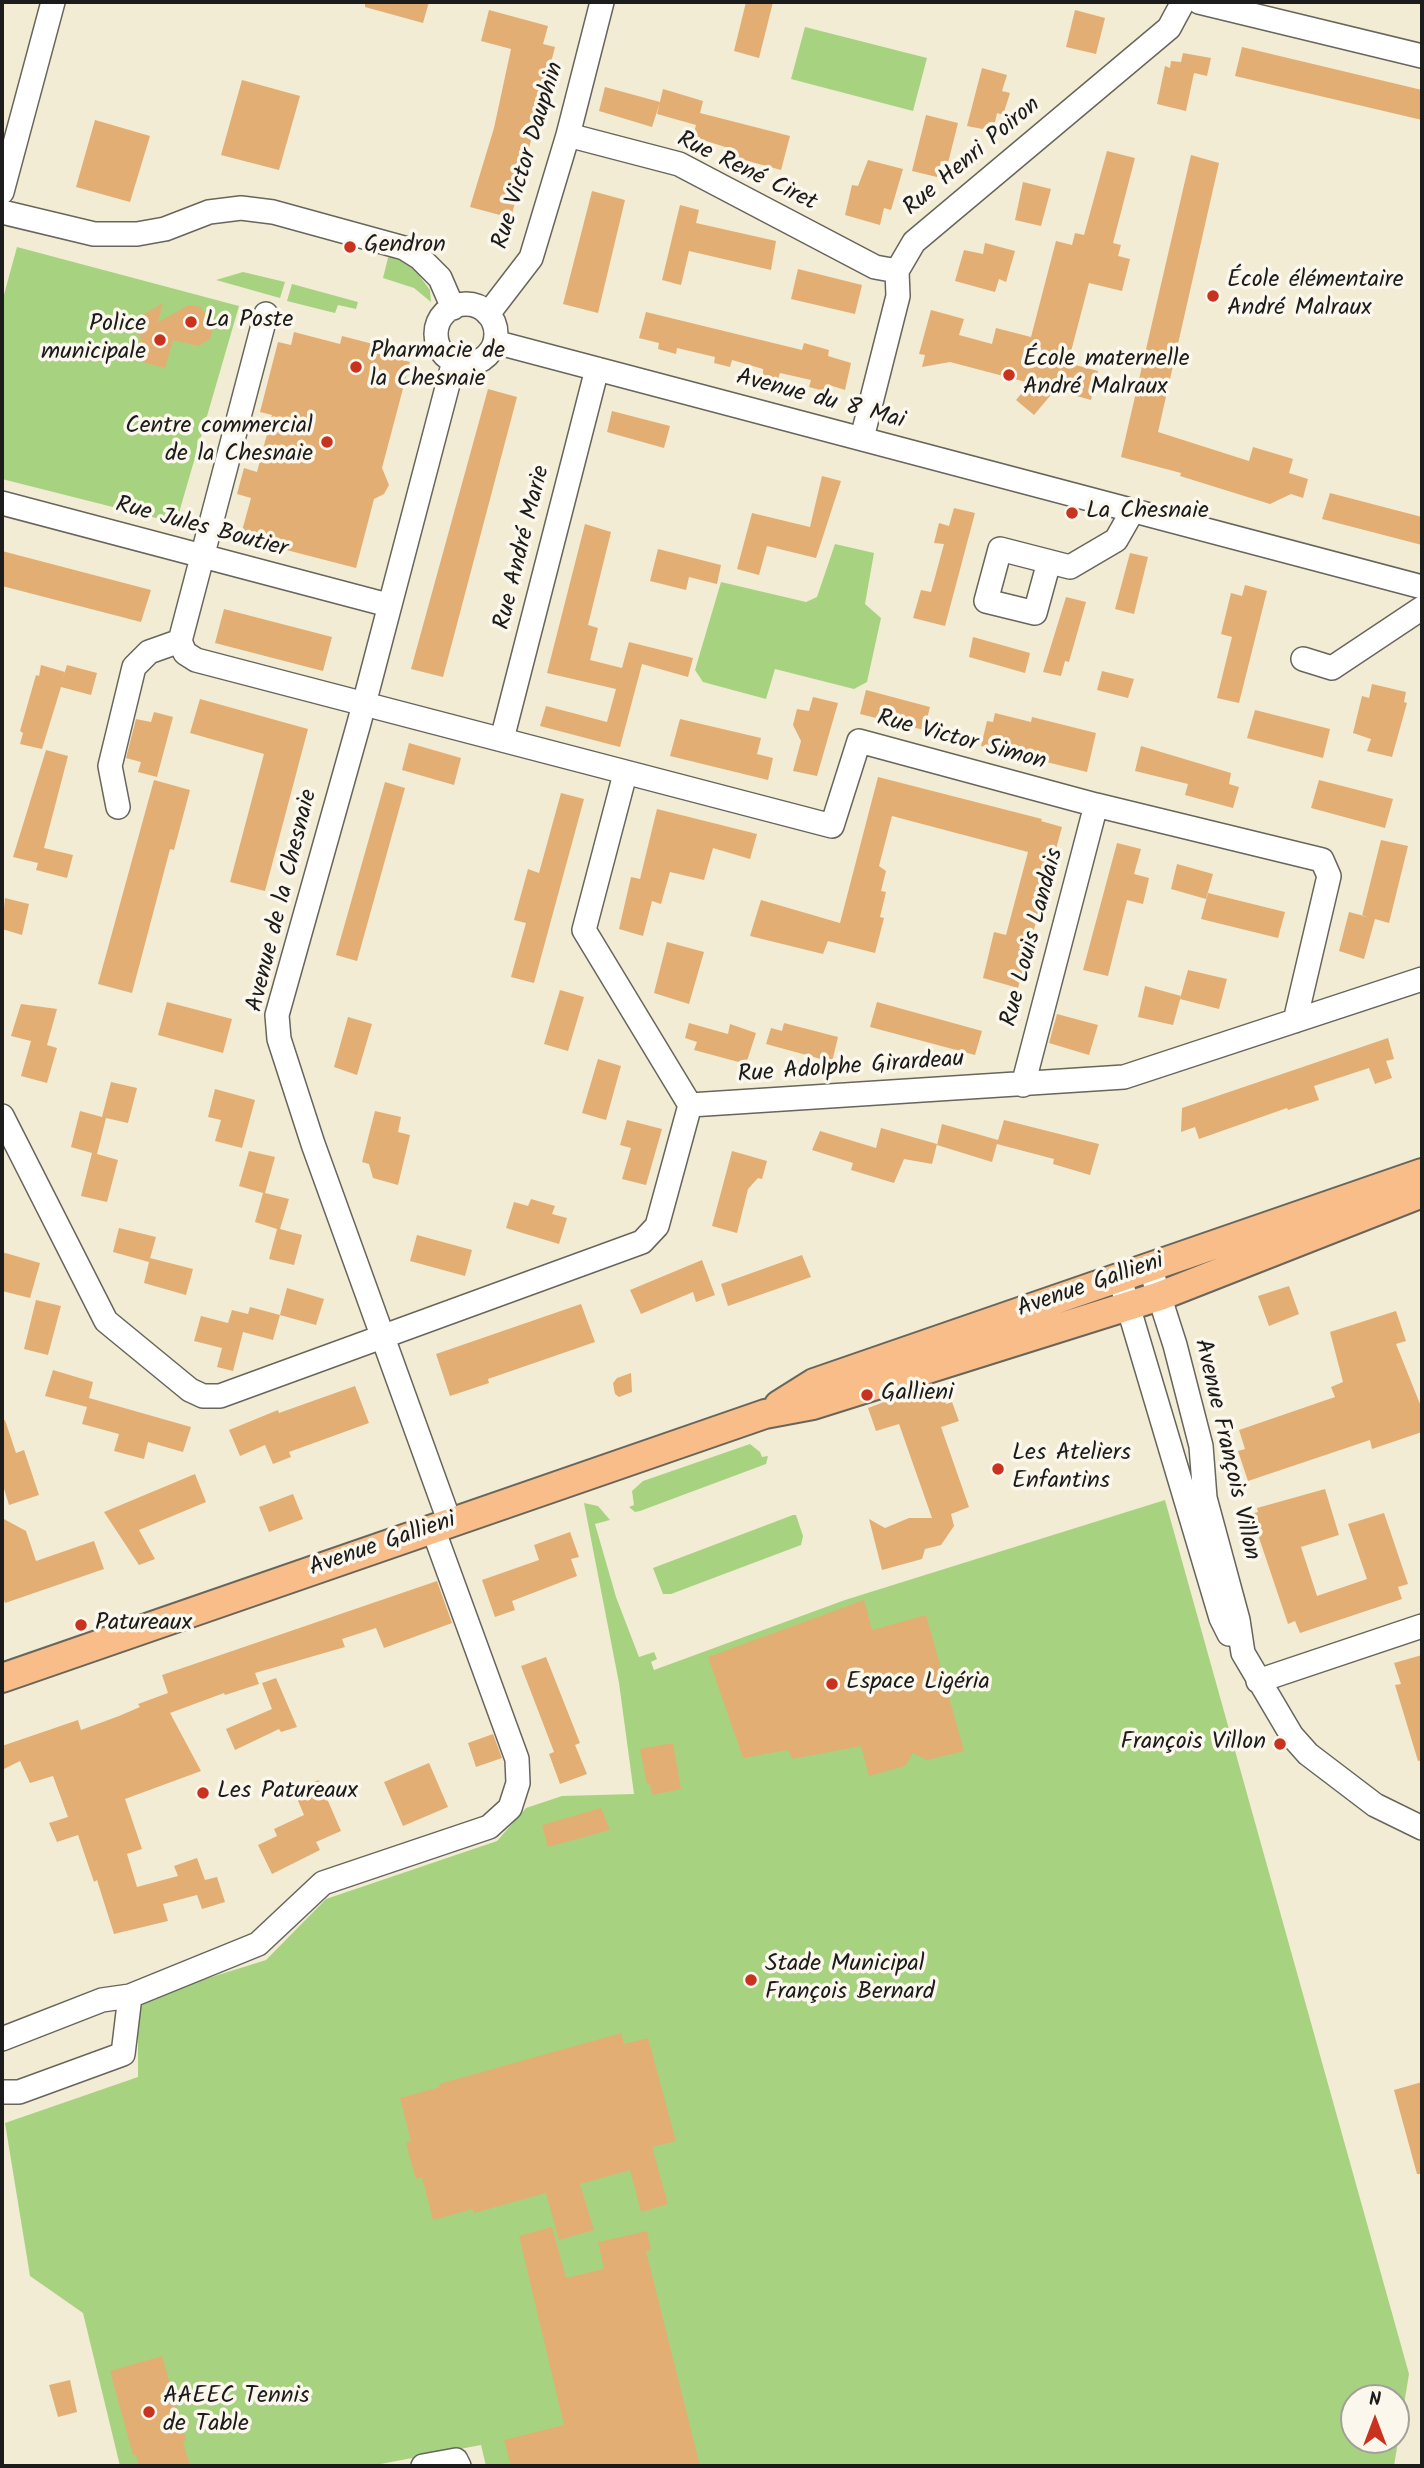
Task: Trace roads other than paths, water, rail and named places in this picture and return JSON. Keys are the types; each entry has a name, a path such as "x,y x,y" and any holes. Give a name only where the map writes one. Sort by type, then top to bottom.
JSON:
{"main road":[{"name":"Avenue Gallieni","path":"765,1414 814,1383 1422,1172"},
{"name":"Avenue Gallieni","path":"2,1678 765,1414 813,1405 1160,1296 1422,1193"}],"street":[{"path":"2,192 53,2"},
{"name":"Rue Victor Dauphin","path":"488,314 531,258 568,135 602,2"},
{"name":"Rue Henri Poiron","path":"862,438 898,296 897,271 914,242 1169,28 1183,2"},
{"path":"1199,2 1422,56"},
{"name":"Rue René Ciret","path":"568,135 679,164 875,267 897,271"},
{"path":"2,212 94,234 137,234 165,229 191,216 217,210 241,208 273,212 404,248 420,258 440,278 453,308"},
{"path":"472,305 488,314 496,329 495,342 482,360 468,364 454,361 440,349 436,335 440,320 453,308 472,305"},
{"path":"118,807 110,766 134,667 149,652 180,641 266,314"},
{"name":"Avenue du 8 Mai","path":"495,342 1422,587"},
{"name":"Avenue de la Chesnaie","path":"2,2039 102,2000 131,1996 258,1944 323,1883 489,1827 510,1808 518,1783 517,1759 383,1337 313,1144 279,1039 277,1015 454,361"},
{"name":"Rue André Marie","path":"502,740 597,369"},
{"name":"Rue Jules Boutier","path":"2,503 388,605"},
{"path":"1049,562 1070,567 1116,540 1132,512"},
{"path":"1303,659 1332,668 1418,614 1422,608"},
{"name":"Rue Victor Simon","path":"180,641 185,653 204,663 832,826 859,741 1096,805 1322,860 1329,876 1295,1021"},
{"path":"2,1115 106,1321 190,1390 204,1396 220,1396 642,1242 657,1226 690,1105 584,930 625,774"},
{"name":"Rue Louis Landais","path":"1023,1084 1096,805"},
{"name":"Rue Adolphe Girardeau","path":"690,1105 1124,1077 1422,979"},
{"name":"Avenue François Villon","path":"1150,1267 1201,1446 1205,1498 1238,1620 1241,1647"},
{"name":"Avenue François Villon","path":"1119,1277 1229,1635 1241,1647 1258,1681 1293,1736 1315,1760 1385,1811 1422,1828"},
{"path":"1258,1681 1422,1626"},
{"path":"2,2092 19,2092 123,2054 131,1996"},
{"path":"423,2466 456,2460 459,2466"}],"place":[{"name":"Gendron","path":"350,247"},
{"name":"École élémentaire André Malraux","path":"1213,296"},
{"name":"La Poste","path":"191,322"},
{"name":"Police municipale","path":"160,340"},
{"name":"Pharmacie de la Chesnaie","path":"356,367"},
{"name":"École maternelle André Malraux","path":"1009,375"},
{"name":"Centre commercial de la Chesnaie","path":"327,442"},
{"name":"La Chesnaie","path":"1072,513"},
{"name":"Gallieni","path":"867,1395"},
{"name":"Les Ateliers Enfantins","path":"998,1469"},
{"name":"Patureaux","path":"81,1625"},
{"name":"Espace Ligéria","path":"832,1684"},
{"name":"François Villon","path":"1280,1744"},
{"name":"Les Patureaux","path":"203,1793"},
{"name":"Stade Municipal François Bernard","path":"751,1980"},
{"name":"AAEEC Tennis de Table","path":"149,2412"}]}
